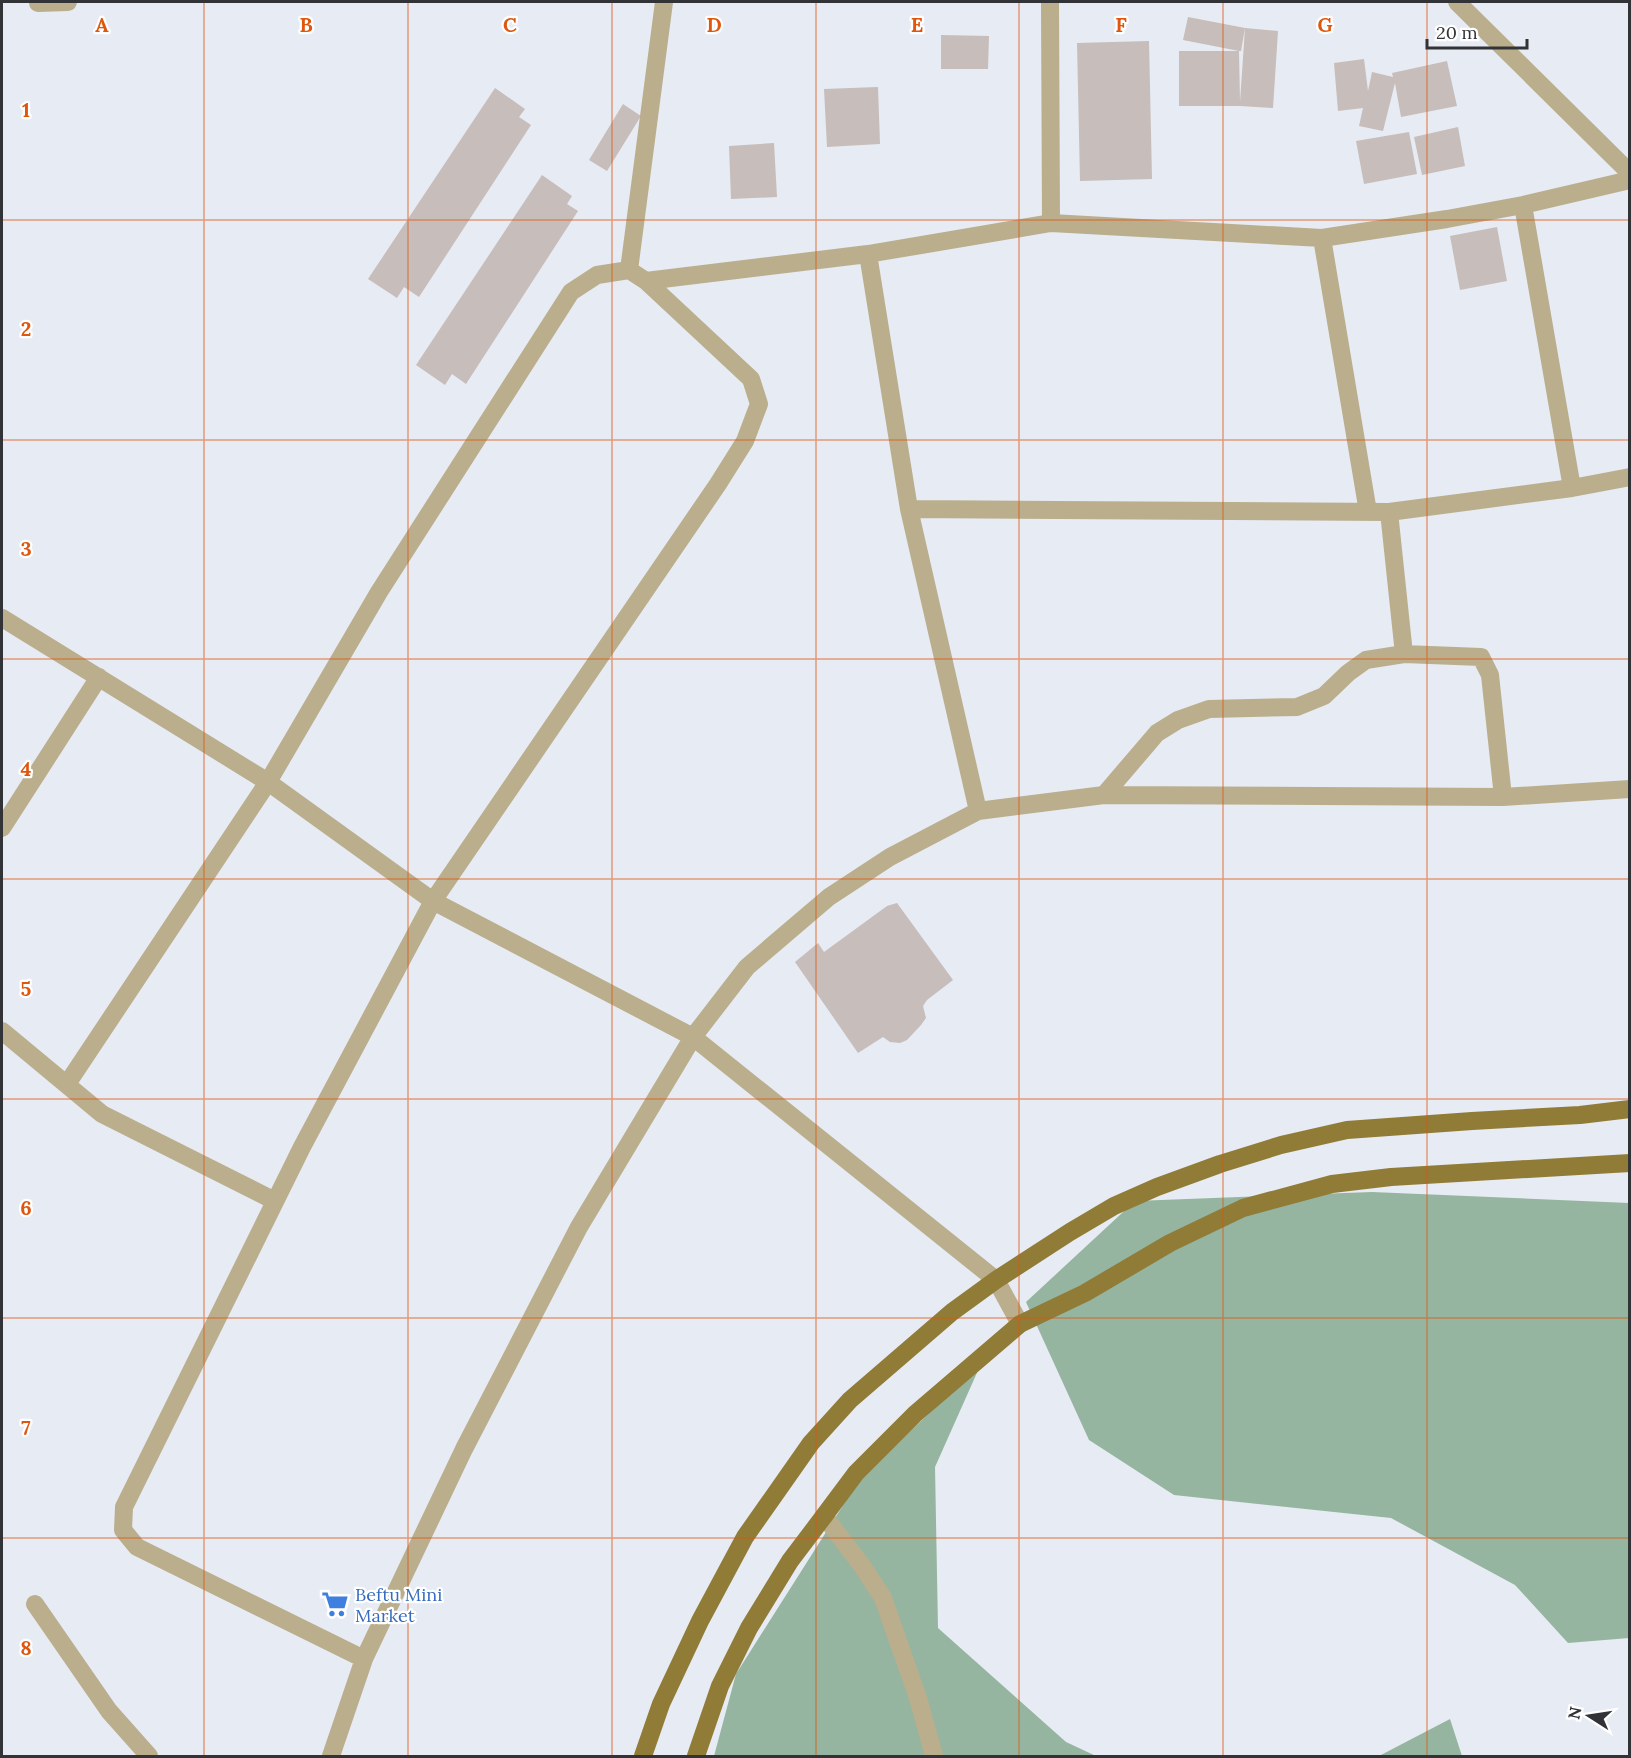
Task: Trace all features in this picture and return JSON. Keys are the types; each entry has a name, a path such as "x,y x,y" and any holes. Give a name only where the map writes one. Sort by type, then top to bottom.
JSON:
{"main road":[{"path":"643,1756 661,1704 700,1621 745,1537 811,1443 850,1400 952,1312 996,1280 1114,1206 1157,1187 1281,1145 1347,1130 1472,1120 1580,1115 1629,1109"},
{"path":"696,1756 720,1686 749,1628 790,1561 856,1473 915,1414 1020,1324 1084,1293 1170,1243 1243,1208 1332,1184 1392,1177 1629,1163"}],"street":[{"path":"38,3 68,2"},
{"path":"629,270 664,2"},
{"path":"1050,2 1051,223"},
{"path":"1457,2 1629,173"},
{"path":"646,281 868,254 1051,223 1322,238 1523,205 1629,180"},
{"path":"1523,205 1572,488"},
{"path":"1322,238 1368,512"},
{"path":"868,254 909,509 978,811"},
{"path":"67,1084 268,782 379,592 571,292 597,275 629,270 646,281 751,378 759,404 745,441 433,901 302,1147 124,1508 123,1530 137,1547 364,1659"},
{"path":"909,509 1389,512 1572,488 1629,477"},
{"path":"1389,512 1404,654"},
{"path":"2,618 268,782 433,901 693,1037 996,1280 1020,1324"},
{"path":"1104,795 1157,733 1178,720 1209,709 1297,707 1324,696 1348,673 1366,660 1404,654 1481,657 1490,675 1503,797"},
{"path":"2,828 99,677"},
{"path":"331,1756 364,1659 464,1449 579,1227 693,1037 747,967 829,897 890,856 978,811 1104,795 1503,797 1629,789"},
{"path":"2,1031 102,1114 275,1201"},
{"path":"824,1516 863,1567 882,1598 918,1698 934,1756"},
{"path":"35,1604 109,1711 150,1756"}],"green space":[{"path":"1372,1192 1629,1203 1629,1638 1568,1643 1515,1585 1391,1518 1174,1495 1089,1440 1026,1302 1135,1201"},
{"path":"980,1366 935,1467 938,1628 1066,1742 1096,1756 714,1756 736,1674 861,1477"},
{"path":"1450,1719 1462,1756 1379,1756"}],"building":[{"path":"1188,17 1245,28 1241,51 1183,40"},
{"path":"1245,28 1278,31 1273,108 1179,106 1179,51 1239,51 1240,102"},
{"path":"941,35 989,36 988,69 941,69"},
{"path":"1149,41 1152,179 1080,181 1077,43"},
{"path":"1364,59 1368,91 1372,72 1393,77 1392,73 1447,61 1457,106 1401,117 1395,83 1383,131 1359,126 1363,108 1338,111 1334,63"},
{"path":"878,87 880,144 827,147 824,89"},
{"path":"495,88 525,109 519,117 531,125 419,297 404,287 397,298 368,279"},
{"path":"623,104 641,116 607,171 589,160"},
{"path":"1458,127 1465,166 1422,175 1414,137"},
{"path":"1409,132 1417,174 1364,184 1356,141"},
{"path":"774,143 777,197 731,199 729,146"},
{"path":"542,175 572,196 567,204 578,211 466,384 452,374 445,385 416,365"},
{"path":"1497,227 1507,281 1460,290 1450,236"},
{"path":"897,903 953,980 927,1000 923,1006 926,1018 907,1040 900,1043 890,1042 883,1037 858,1053 795,962 818,943 824,952 887,906"}],"place":[{"name":"Beftu Mini Market","path":"335,1604"}]}
